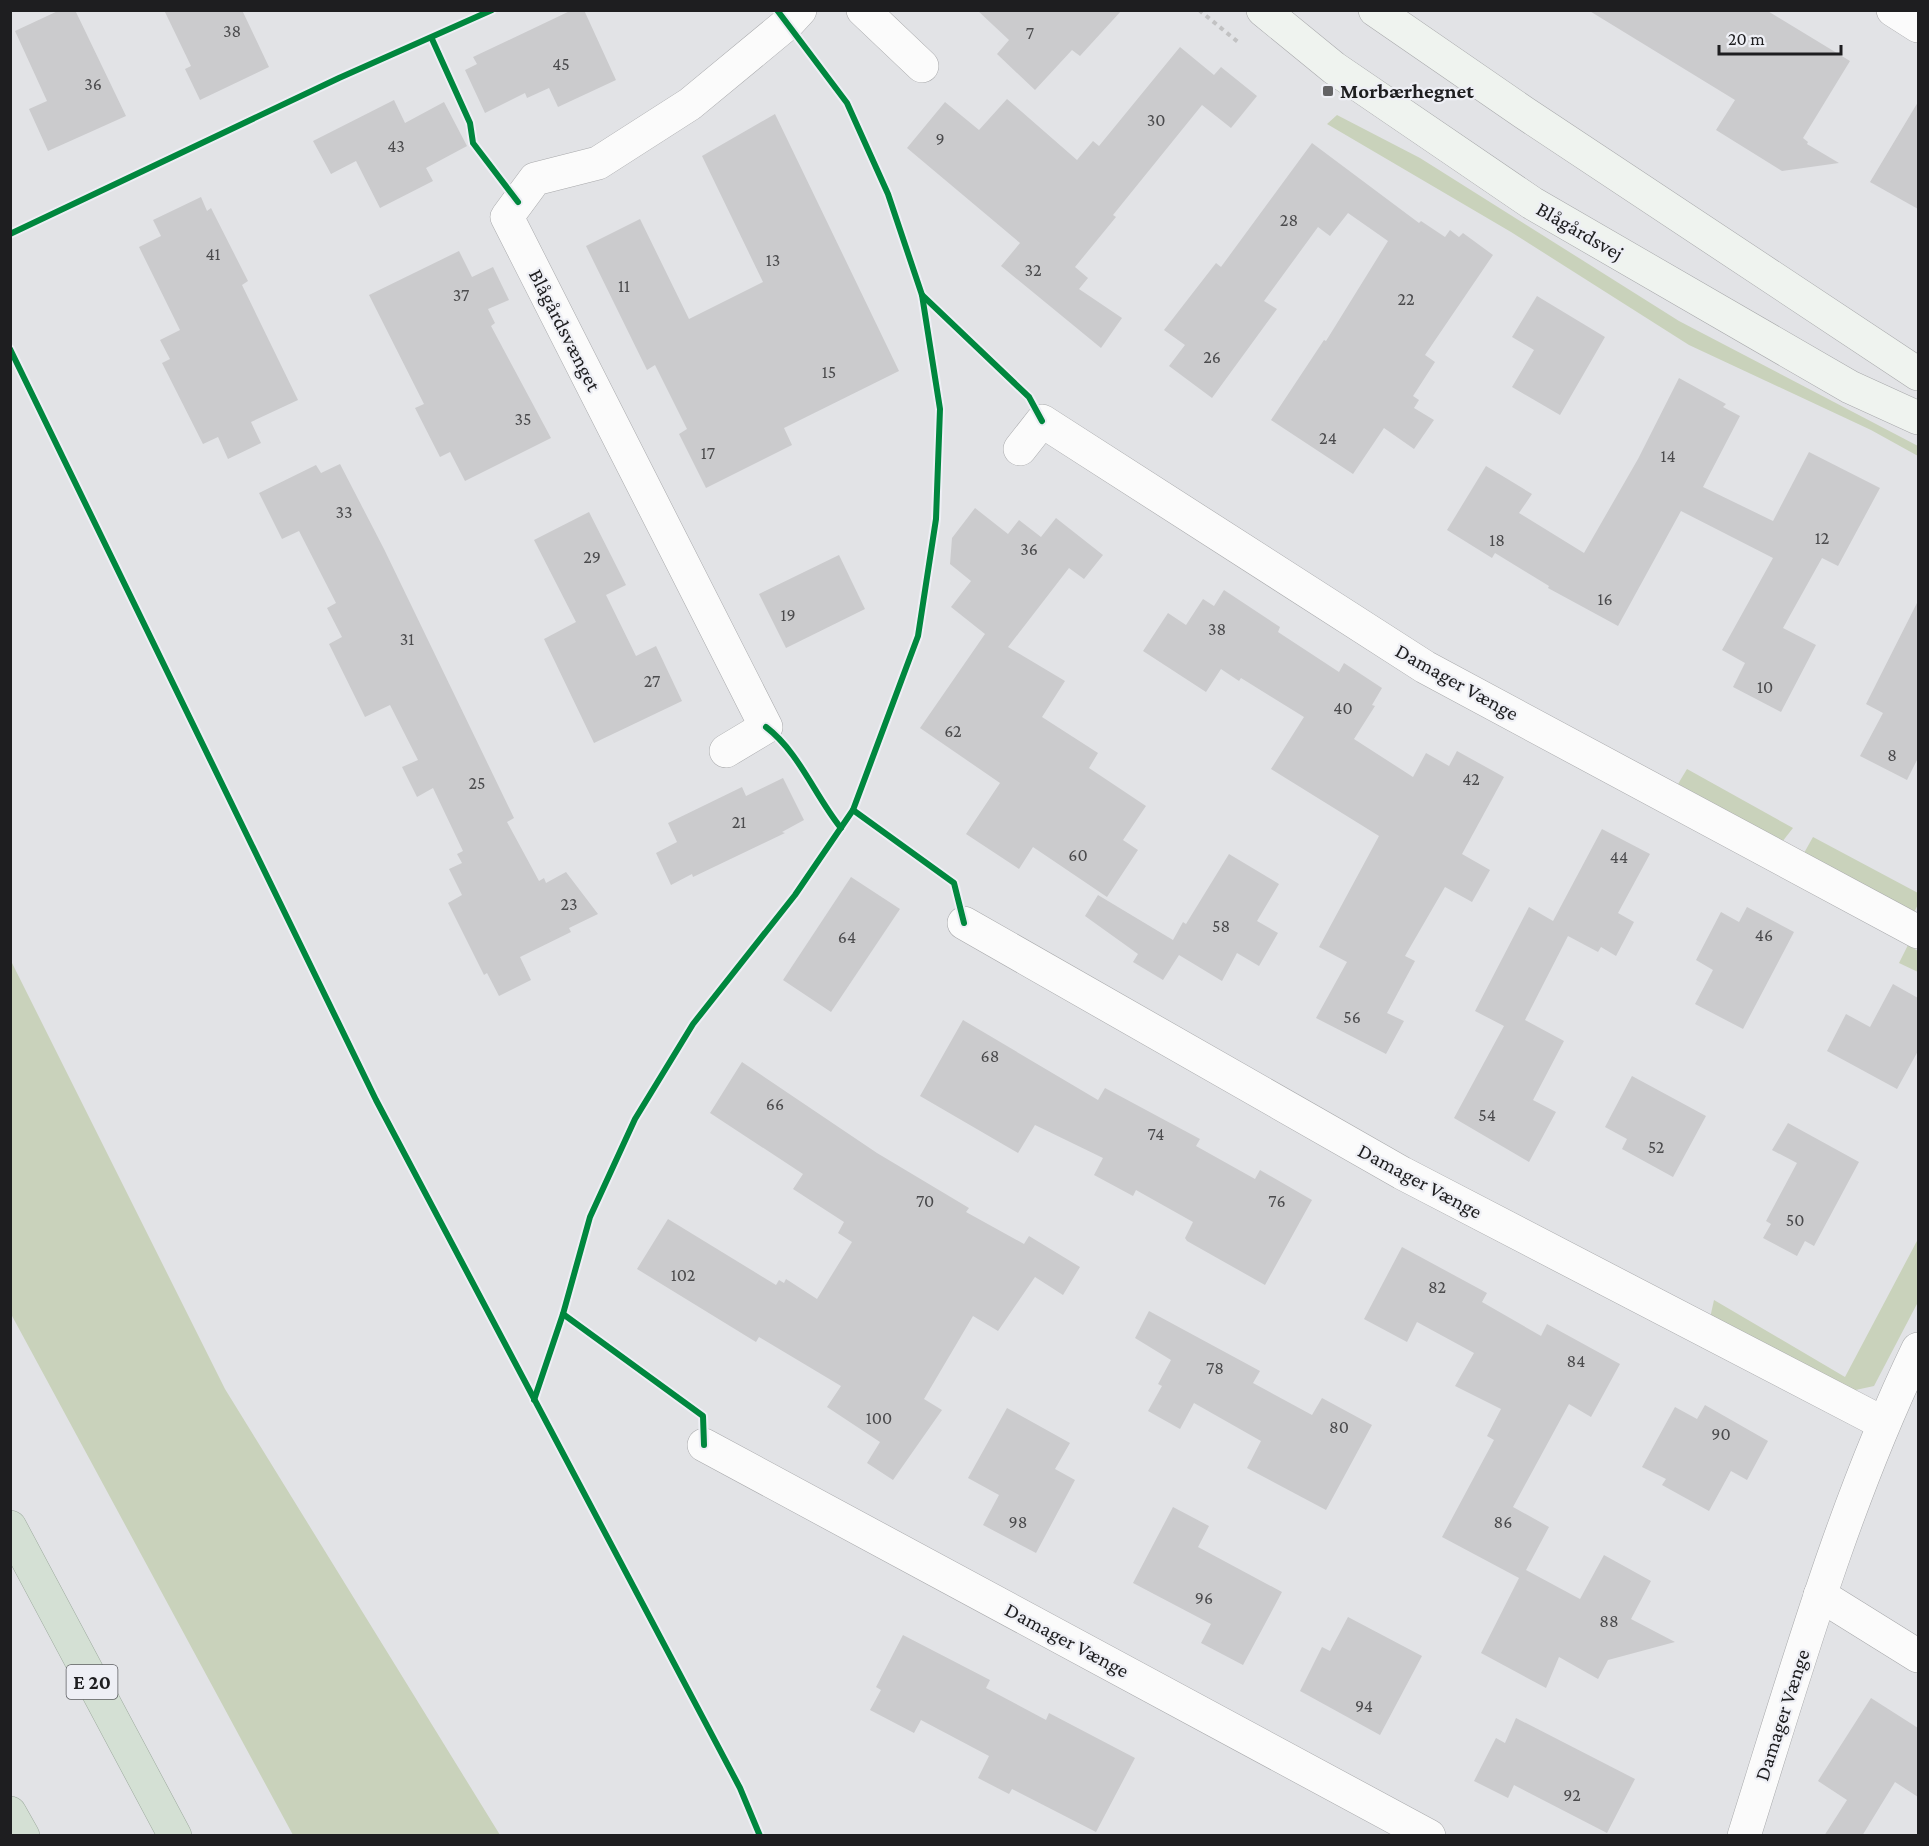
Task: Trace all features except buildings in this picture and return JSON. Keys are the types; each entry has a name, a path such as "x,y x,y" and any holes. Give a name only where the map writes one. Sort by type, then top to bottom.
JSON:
{"highway":[{"name":"E 20","path":"10,1527 175,1836"},
{"path":"10,1813 23,1836"}],"street":[{"name":"Blågårdsvænget","path":"726,751 766,727 507,217 536,179 598,164 690,104 788,23 800,10"},
{"path":"863,10 922,66"},
{"name":"Blågårdsvej","path":"1263,10 1334,68 1532,204 1850,387 1918,418"},
{"path":"1375,10 1523,112 1918,374"},
{"path":"1893,10 1918,26"},
{"name":"Damager Vænge","path":"1020,449 1042,421 1425,667 1918,932"},
{"name":"Damager Vænge","path":"964,923 1402,1173 1883,1423"},
{"name":"Damager Vænge","path":"1744,1836 1820,1595 1883,1423 1918,1349"},
{"name":"Damager Vænge","path":"704,1445 1429,1836"},
{"path":"1820,1595 1918,1656"}],"green space":[{"path":"1337,115 1420,158 1679,321 1918,446 1918,456 1871,430 1689,345 1511,232 1327,124"},
{"path":"1687,769 1793,828 1782,842 1678,784"},
{"path":"1813,837 1918,893 1918,904 1914,913 1804,853"},
{"path":"1908,945 1918,951 1918,972 1899,963"},
{"path":"11,961 225,1389 500,1835 293,1835 11,1314"},
{"path":"1918,1239 1918,1302 1874,1386 1851,1391 1710,1318 1714,1300 1845,1377"}],"cycle path":[{"path":"10,234 339,78 492,10"},
{"path":"534,1400 563,1314 590,1217 635,1119 693,1024 795,895 853,810 918,636 936,519 940,409 922,295 888,194 847,103 777,10"},
{"path":"432,39 470,123 473,143 518,202"},
{"path":"922,295 1029,397 1042,421"},
{"path":"10,349 376,1100 740,1788 760,1836"},
{"path":"766,727 788,749 841,828"},
{"path":"853,810 954,883 964,923"},
{"path":"563,1314 703,1416 704,1445"}],"place":[{"name":"Morbærhegnet","path":"1328,91"}]}
